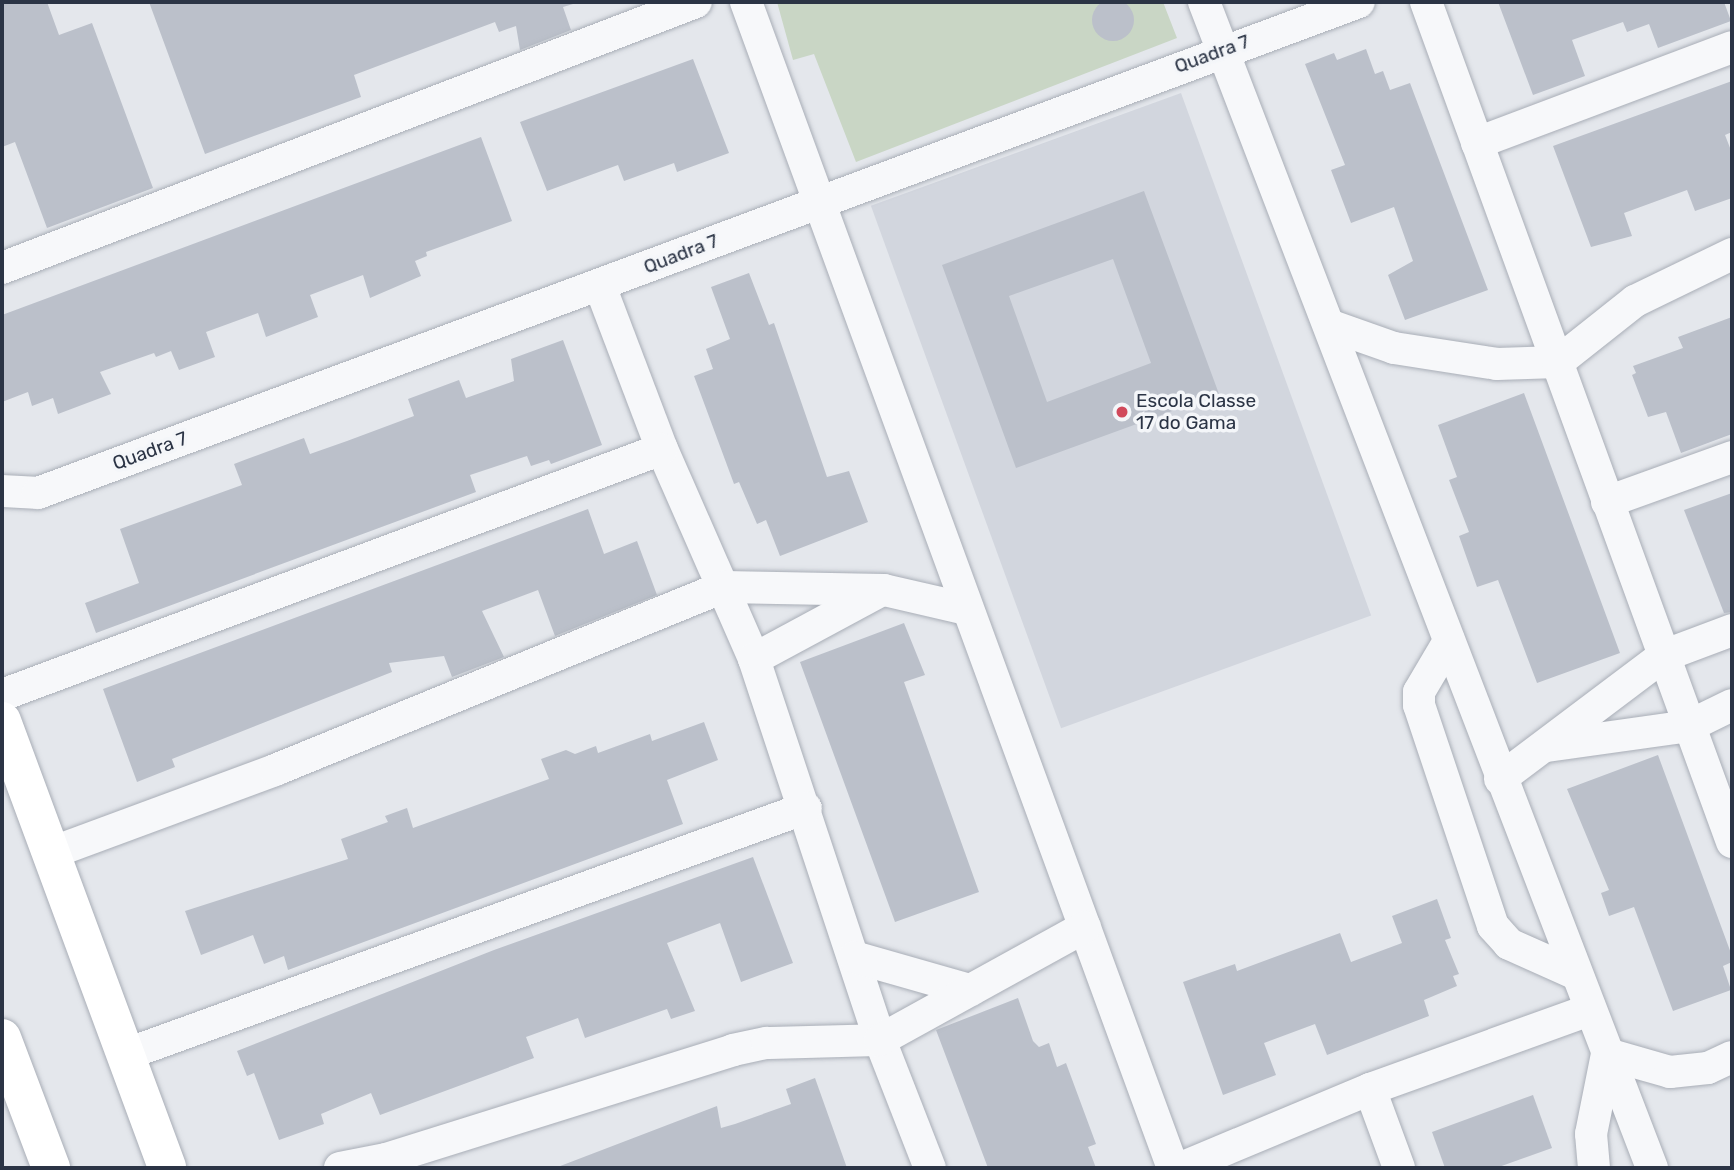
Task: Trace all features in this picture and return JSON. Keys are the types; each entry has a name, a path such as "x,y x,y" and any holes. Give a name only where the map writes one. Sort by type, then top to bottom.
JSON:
{"main road":[{"path":"2,721 167,1168"},
{"path":"2,1038 13,1100 51,1168"}],"street":[{"path":"2,268 696,2"},
{"path":"746,2 966,609 1173,1168"},
{"path":"1204,2 1573,972 1651,1168"},
{"name":"Quadra 7","path":"4,487 38,493 600,286 817,200 1359,2"},
{"path":"1426,2 1732,842"},
{"path":"1477,144 1732,47"},
{"path":"1329,325 1394,348 1497,363 1558,362 1634,301 1732,254"},
{"path":"600,286 662,449 754,659 806,808 880,1040 928,1168"},
{"path":"2,695 662,449"},
{"path":"1608,502 1732,457"},
{"path":"51,853 275,770 724,587 884,590 966,609"},
{"path":"754,659 884,590"},
{"path":"1500,779 1663,656 1732,630"},
{"path":"1449,642 1419,692 1419,705 1493,926 1509,944 1573,972"},
{"path":"1542,747 1689,726 1732,705"},
{"path":"127,1054 806,808"},
{"path":"341,1168 386,1159 733,1050 767,1043 880,1040 1085,927"},
{"path":"855,957 970,990"},
{"path":"1181,1168 1370,1089 1590,1010"},
{"path":"1607,1054 1671,1072 1708,1068 1732,1057"},
{"path":"1594,1168 1591,1134 1607,1054"},
{"path":"1370,1089 1399,1168"}],"shaded area":[{"name":"Escola Classe 17 do Gama","path":"1181,93 1371,615 1061,728 871,206"}],"green space":[{"path":"777,2 1163,2 1177,38 856,162 814,54 793,60"}],"building":[{"path":"1113,-1 1128,5 1134,20 1128,35 1113,41 1098,35 1092,20 1098,5"},
{"path":"2,2 47,2 59,35 92,23 153,188 47,228 15,142 2,147"},
{"path":"149,2 573,4 563,7 571,30 520,50 516,26 499,32 495,22 354,75 361,97 205,154"},
{"path":"1498,2 1724,2 1731,21 1658,48 1649,24 1627,32 1623,22 1572,40 1585,76 1533,95"},
{"path":"1366,49 1375,74 1383,71 1390,90 1410,83 1488,290 1405,320 1388,275 1413,261 1394,207 1351,223 1331,170 1345,165 1305,64 1334,53 1337,60"},
{"path":"693,59 729,153 677,172 674,163 624,181 618,165 547,191 520,122"},
{"path":"1732,81 1732,132 1725,135 1732,153 1732,198 1695,211 1687,190 1624,213 1632,236 1591,247 1553,146"},
{"path":"481,137 512,221 426,252 427,256 415,261 421,276 370,298 363,275 310,295 318,317 266,337 258,313 206,332 215,357 179,370 171,351 156,357 154,353 100,372 111,394 58,414 53,398 32,406 28,392 2,402 2,315"},
{"path":"1144,191 1219,394 1016,468 942,265","holes":["1113,259 1151,363 1047,402 1009,296"]},
{"path":"749,273 769,325 774,323 827,477 849,471 868,522 780,556 766,520 757,524 739,482 734,484 694,376 713,369 706,349 730,339 711,287"},
{"path":"1732,317 1732,434 1681,453 1666,412 1648,417 1632,375 1636,373 1633,366 1683,348 1678,337"},
{"path":"563,340 602,445 551,464 549,460 531,466 527,456 470,475 476,492 96,633 85,603 139,583 120,529 242,485 234,464 247,459 304,438 310,454 347,441 414,416 408,399 459,380 466,398 514,381 511,359"},
{"path":"1524,393 1620,653 1537,683 1498,580 1477,587 1459,536 1469,532 1449,480 1457,477 1438,425"},
{"path":"1732,493 1732,612 1724,613 1684,510"},
{"path":"588,509 604,554 637,541 657,595 555,636 538,590 482,611 504,657 452,677 444,656 389,663 392,672 172,759 175,767 137,782 103,689"},
{"path":"904,623 925,675 904,682 979,892 895,922 800,662"},
{"path":"704,722 718,760 667,780 683,824 288,970 284,956 264,964 253,935 201,955 185,911 348,859 341,839 388,822 385,816 407,808 413,828 549,779 541,759 566,750 575,754 596,746 598,753 650,734 652,741"},
{"path":"1658,755 1732,956 1732,962 1723,966 1731,990 1673,1011 1634,907 1609,916 1601,893 1609,890 1567,789"},
{"path":"753,857 793,963 741,982 720,923 667,943 695,1011 671,1019 667,1009 585,1038 578,1018 526,1037 534,1058 380,1115 371,1093 321,1114 324,1124 279,1140 254,1073 247,1076 237,1051 494,950"},
{"path":"1437,899 1451,938 1445,940 1459,974 1453,976 1457,986 1424,1000 1429,1016 1327,1055 1315,1024 1264,1043 1276,1075 1223,1095 1183,982 1235,964 1237,971 1340,933 1351,962 1402,943 1392,916"},
{"path":"1018,998 1033,1041 1039,1047 1049,1043 1057,1067 1066,1063 1096,1144 1088,1147 1096,1168 988,1168 936,1030"},
{"path":"815,1078 847,1168 555,1168 717,1106 721,1128 735,1124 791,1104 786,1089"},
{"path":"1533,1095 1552,1148 1496,1168 1445,1168 1432,1132"}],"place":[{"name":"Escola Classe 17 do Gama","path":"1122,412"}]}
